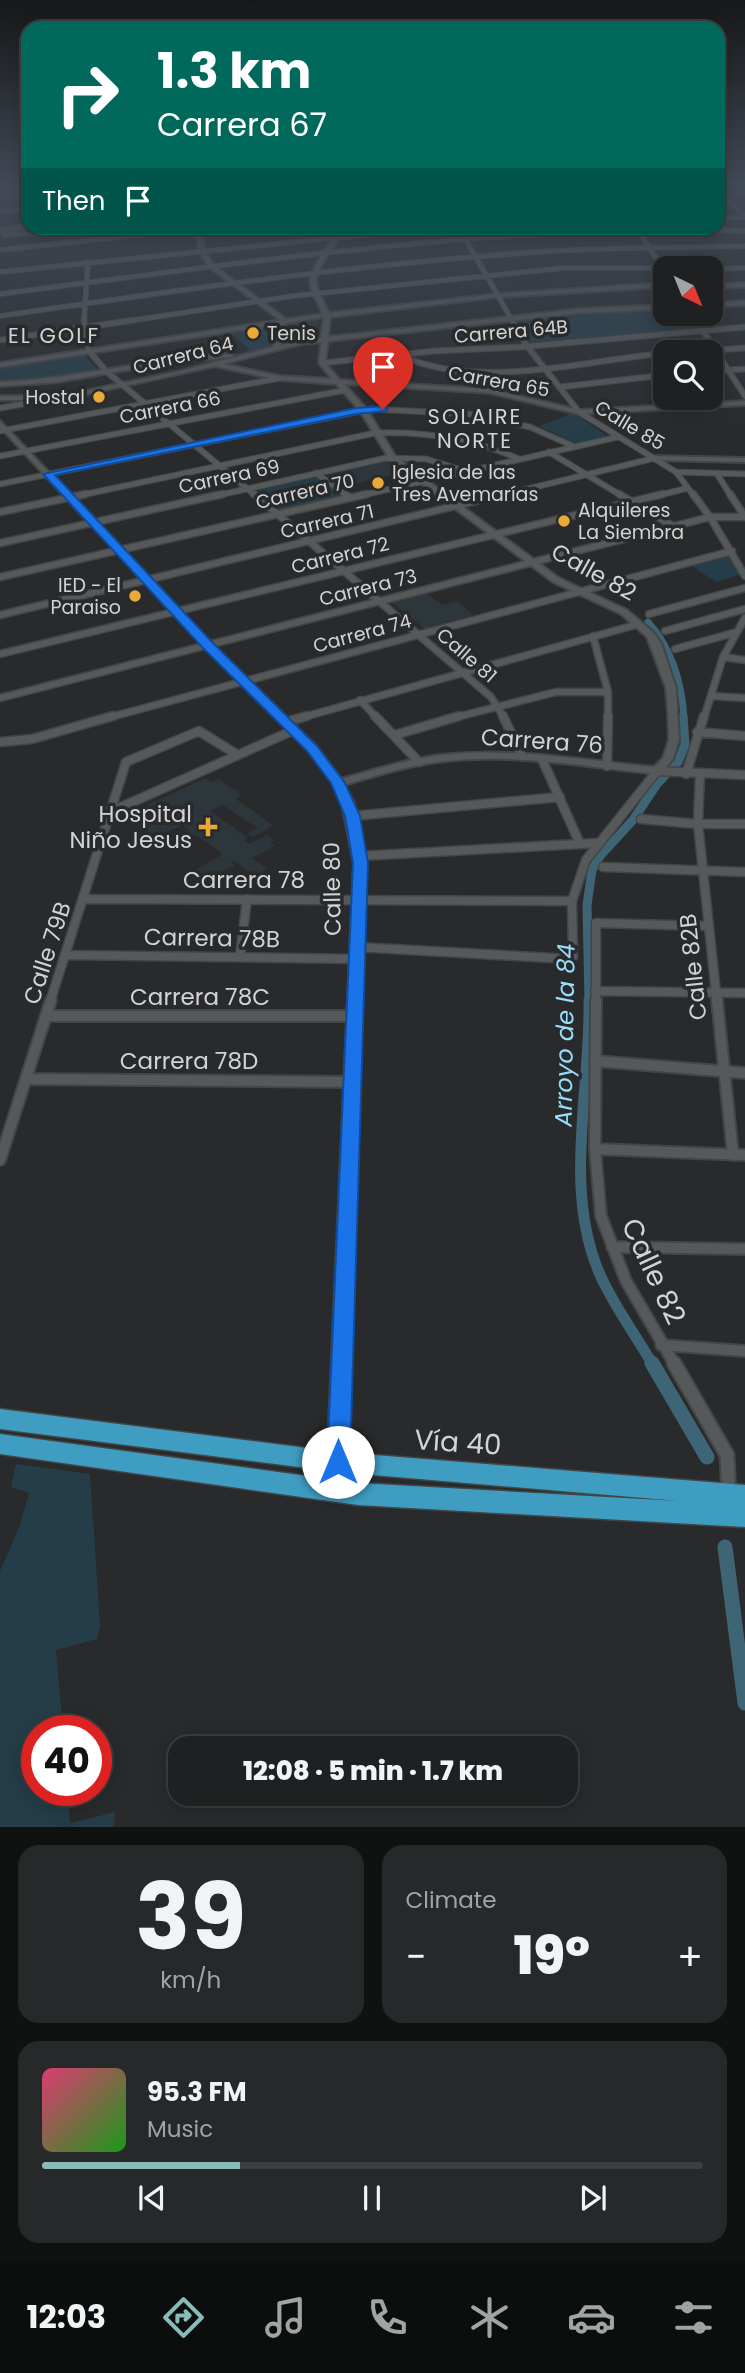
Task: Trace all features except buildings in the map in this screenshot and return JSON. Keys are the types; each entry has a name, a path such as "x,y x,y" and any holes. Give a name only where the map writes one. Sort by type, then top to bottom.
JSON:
{"highway":[{"name":"Vía 40","path":"0,1419 338,1462 737,1496"},
{"path":"108,1457 113,1433"},
{"path":"0,1444 108,1457 335,1491 745,1516"}],"street":[{"name":"Calle 81","path":"87,270 84,328 89,351 107,372 170,422 463,672 498,705 522,756"},
{"path":"0,294 178,270"},
{"path":"217,270 283,319"},
{"path":"317,270 313,284 327,315 322,340 322,363"},
{"path":"0,316 233,282 343,270"},
{"name":"Calle 85","path":"483,270 514,319 527,346 579,412 676,472 710,517 745,576"},
{"path":"0,340 258,300 541,270"},
{"path":"0,365 283,319 572,288 653,285"},
{"path":"723,286 745,285"},
{"path":"723,304 745,303"},
{"path":"198,304 204,309"},
{"name":"Carrera 64","path":"0,408 125,386 276,348 322,340 596,310 653,308"},
{"path":"276,348 283,328 283,319"},
{"path":"260,323 283,328"},
{"path":"700,326 710,340"},
{"name":"Carrera 64B","path":"322,363 745,327"},
{"path":"723,350 745,348"},
{"path":"399,355 422,364 463,371 510,372 653,354"},
{"path":"0,384 48,383 193,356 248,356"},
{"path":"723,362 744,394"},
{"name":"Calle 82","path":"322,363 363,410 375,433 393,457 421,481 556,580 614,606 639,624 656,643 671,688 674,740 668,759 660,771 597,843 586,860 572,901 573,957 565,960"},
{"path":"215,365 280,378"},
{"path":"723,370 745,369"},
{"path":"560,387 653,376"},
{"name":"Carrera 65","path":"2,428 148,404 280,378 489,391 579,412 745,403"},
{"name":"Carrera 66","path":"0,456 345,390"},
{"path":"0,398 60,398"},
{"path":"0,484 363,410 470,414 530,428 573,446"},
{"name":"Calle 80","path":"2,428 208,645 290,726 338,783 352,816 360,856 335,1491"},
{"path":"0,512 375,433 422,433 456,438 500,450 519,459"},
{"name":"Carrera 70","path":"0,577 618,437"},
{"path":"549,452 673,526"},
{"name":"Carrera 69","path":"0,543 393,457 435,461 465,471"},
{"name":"Carrera 71","path":"0,615 655,458 744,462"},
{"path":"676,472 745,474"},
{"path":"316,473 349,497"},
{"path":"717,474 745,517"},
{"name":"Carrera 72","path":"0,654 688,488"},
{"name":"Carrera 73","path":"0,698 710,517 745,517"},
{"name":"Carrera 74","path":"0,742 32,739 578,590 732,551"},
{"path":"649,614 745,588"},
{"path":"665,631 745,609"},
{"path":"110,812 290,726 360,700 639,624"},
{"path":"675,649 742,625"},
{"path":"682,774 723,657 742,625"},
{"path":"593,636 608,692 607,766"},
{"path":"723,657 745,660"},
{"path":"395,735 498,705 556,692 608,692"},
{"path":"711,696 745,698"},
{"path":"360,700 419,762"},
{"name":"Calle 79B","path":"0,1160 126,762 196,731 201,731 236,754"},
{"path":"697,732 745,736"},
{"name":"Carrera 76","path":"338,783 419,762 453,757 522,756 682,774 745,775"},
{"path":"542,759 580,844"},
{"name":"Calle 82B","path":"700,774 698,824 702,871 733,1155"},
{"path":"352,816 560,797"},
{"path":"641,818 698,824 745,824"},
{"path":"360,856 597,843"},
{"path":"603,867 745,872"},
{"name":"Carrera 78","path":"84,899 572,901"},
{"path":"240,957 247,899"},
{"name":"Calle 82","path":"708,926 596,923 595,1149 601,1216 612,1247 626,1281 661,1345 727,1455 737,1496"},
{"name":"Carrera 78B","path":"66,955 240,957 357,953 565,960"},
{"path":"596,990 745,993"},
{"name":"Carrera 78C","path":"46,1016 354,1016"},
{"path":"595,1061 745,1073"},
{"name":"Carrera 78D","path":"26,1079 352,1082"},
{"path":"595,1149 745,1155"},
{"path":"612,1247 745,1249"},
{"path":"661,1345 745,1351"}],"shaded area":[{"path":"653,310 653,326 690,326 692,329 532,342 521,320"},
{"path":"320,317 315,339 286,344 290,320"},
{"path":"281,321 275,343 254,353 226,330"},
{"path":"83,354 100,372 44,382 0,382 0,367"},
{"path":"573,413 609,437 578,444 539,426"},
{"path":"386,461 403,473 344,486 328,474"},
{"path":"316,476 344,498 283,512 258,490"},
{"path":"729,551 742,574 716,582 687,563"},
{"path":"426,593 442,605 458,601 473,615 425,629 391,602"},
{"name":"Hospital Niño Jesus","path":"205,778 211,782 219,779 242,795 236,799 273,825 253,837 247,833 257,828 223,805 210,811 247,837 244,840 249,844 267,835 274,840 270,843 275,846 252,858 267,869 254,876 233,860 231,862 235,865 217,874 212,871 202,875 195,870 223,854 196,835 176,847 166,839 189,830 183,825 161,835 156,832 148,836 145,833 146,819 134,811"},
{"path":"16,1464 90,1474 100,1625 97,1639 56,1650 62,1715 21,1715 21,1806 68,1806 70,1823 115,1812 114,1827 0,1827 0,1571 20,1525 29,1493 11,1487"}],"waterway":[{"name":"Arroyo de la 84","path":"648,622 663,643 674,667 684,718"},
{"name":"Arroyo de la 84","path":"589,1001 587,905 592,870 600,856 633,820 657,784 678,762 685,745 683,716"},
{"name":"Arroyo de la 84","path":"589,1001 581,1140 583,1210 589,1244 601,1277 653,1365"},
{"name":"Arroyo de la 84","path":"652,1363 707,1457"},
{"name":"Arroyo de la 84","path":"725,1547 745,1703"}],"place":[{"name":"Tenis","path":"253,333"},
{"name":"Hostal","path":"99,397"},
{"name":"Iglesia de las Tres Avemarías","path":"378,483"},
{"name":"Alquileres La Siembra","path":"564,521"},
{"name":"IED - El Paraiso","path":"135,596"},
{"name":"Hospital Niño Jesus","path":"208,827"}],"district":[{"name":"EL GOLF","path":"54,336"},
{"name":"SOLAIRE NORTE","path":"475,429"}],"route":[{"path":"338,1462 360,863 352,816 338,783 312,748 208,645 48,474 356,411 383,409"}]}
